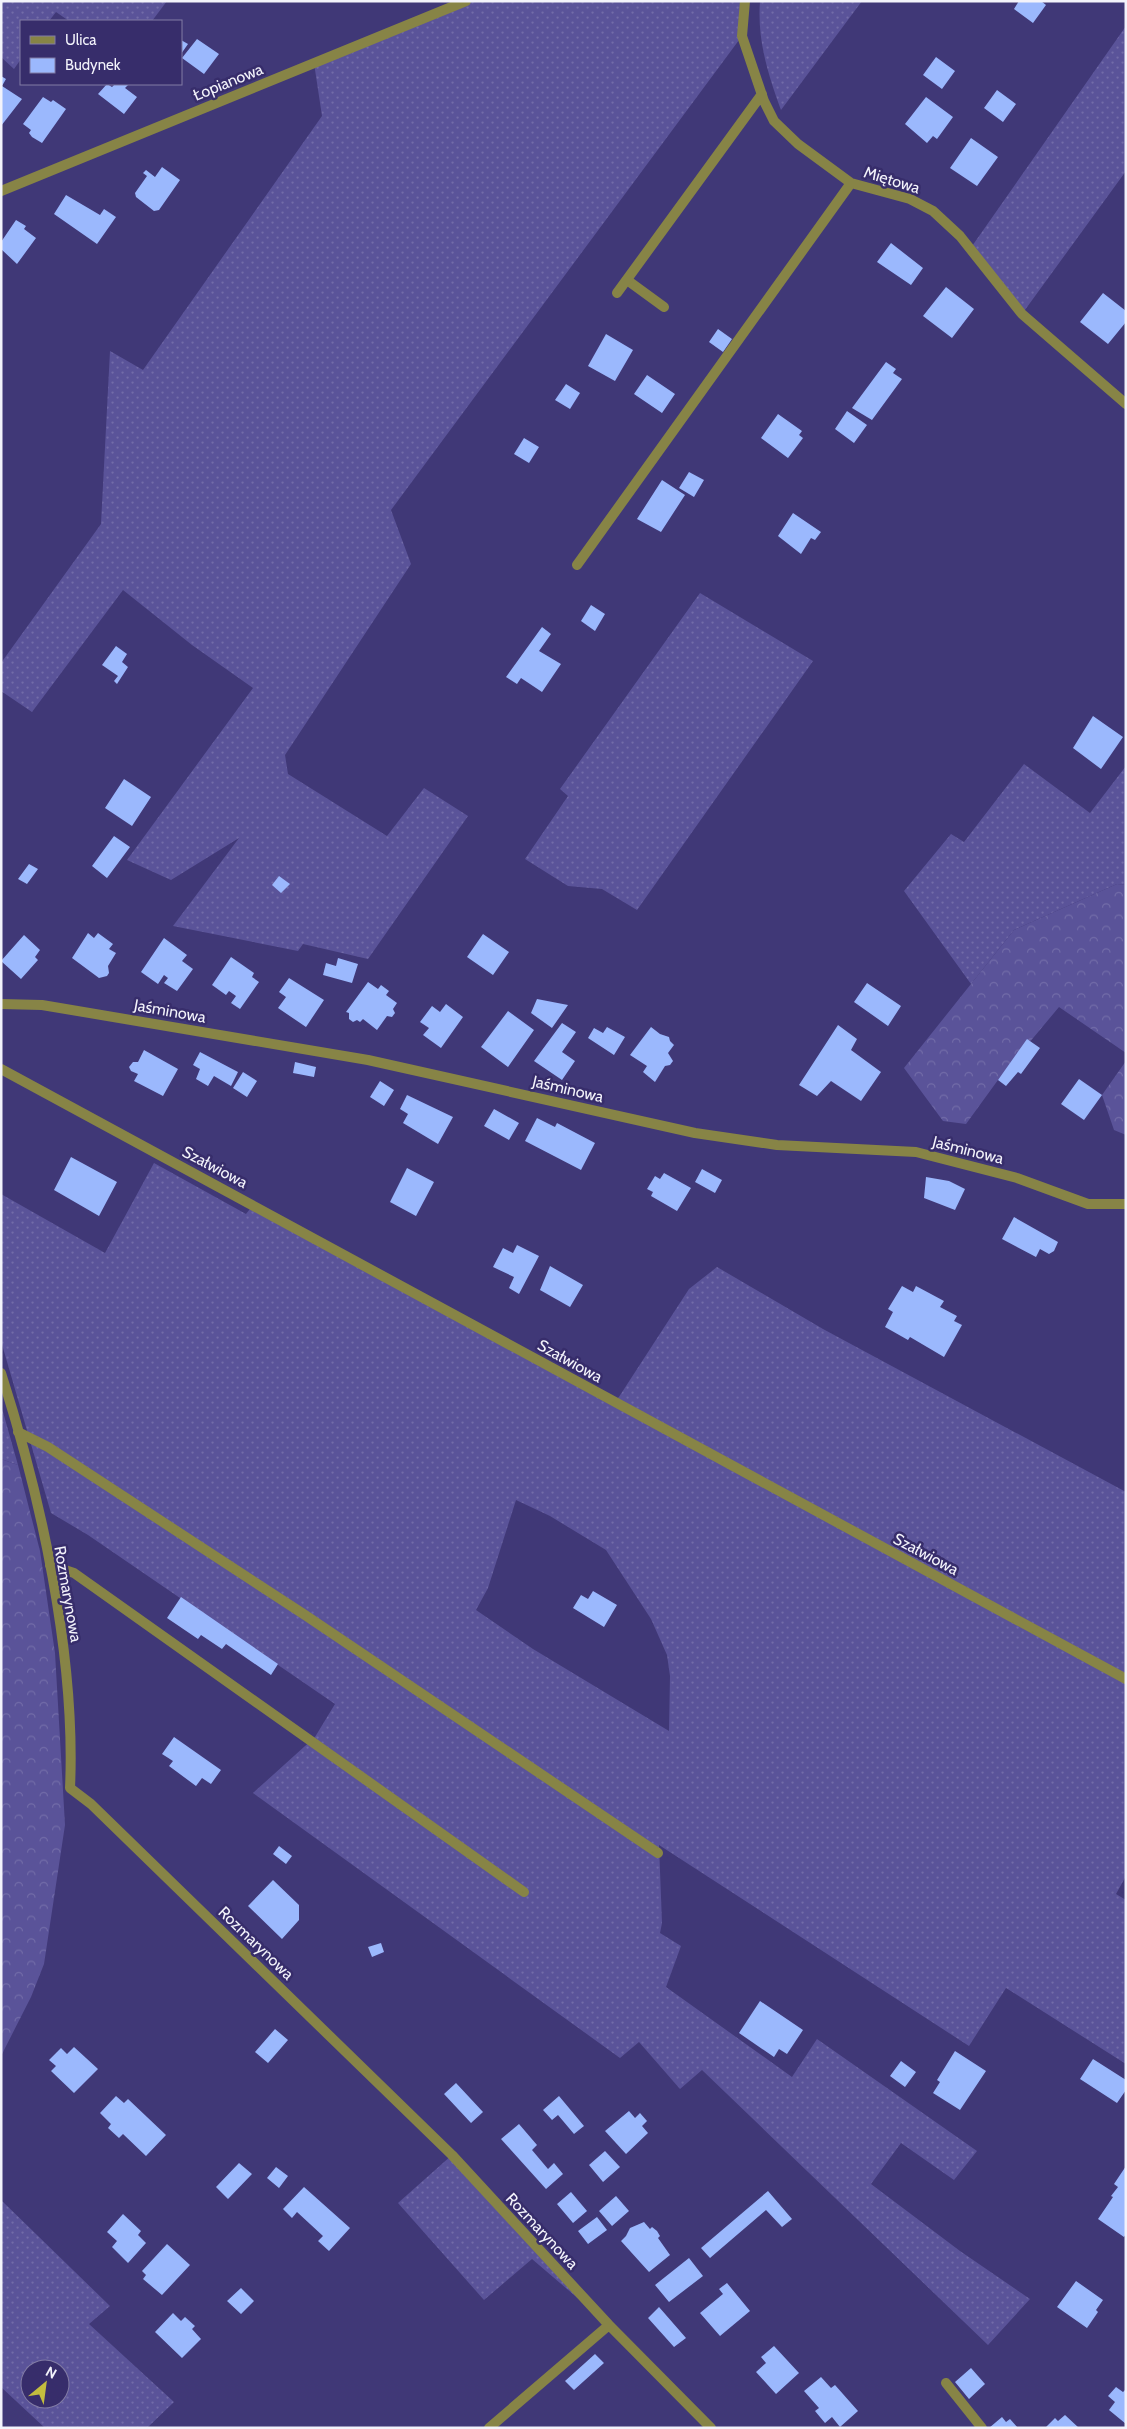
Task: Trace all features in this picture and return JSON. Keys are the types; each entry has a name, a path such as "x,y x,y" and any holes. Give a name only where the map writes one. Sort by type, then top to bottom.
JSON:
{"street":[{"name":"Łopianowa","path":"1,191 466,1"},
{"name":"Miętowa","path":"745,1 742,36 762,94 774,121 798,144 851,183 910,200 933,211 960,236 1022,314 1126,404"},
{"path":"617,293 762,94"},
{"path":"577,566 851,183"},
{"path":"627,280 664,307"},
{"name":"Jaśminowa","path":"1,1004 42,1005 368,1060 695,1133 777,1145 916,1152 1017,1178 1088,1204 1126,1204"},
{"name":"Szałwiowa","path":"1,1069 1126,1679"},
{"name":"Rozmarynowa","path":"1,1373 18,1432 50,1565 64,1664 69,1731 70,1788 91,1804 392,2095 452,2155 609,2325 711,2428"},
{"path":"18,1432 48,1448 314,1620 658,1853"},
{"path":"50,1565 74,1573 524,1892"},
{"path":"489,2428 609,2325"},
{"path":"946,2383 982,2428"}],"green space":[{"path":"1,1 167,1 153,20 68,20 56,12 50,20 20,20 20,60 14,69 1,57"},
{"path":"466,1 745,1 742,36 391,510 411,564 285,755 288,774 387,836 424,788 468,816 368,959 303,944 298,951 173,926 239,838 171,880 127,860 253,688 192,645 123,590 32,712 1,691 1,663 101,524 110,351 143,370 322,116 314,63"},
{"path":"760,1 862,1 781,110 764,57 760,29"},
{"path":"1126,26 1126,171 1022,314 970,249"},
{"path":"700,593 813,661 637,910 602,889 568,886 525,859 568,796 560,789"},
{"path":"1024,764 1090,813 1126,766 1126,885 1117,884 1014,930 971,984 904,891 951,834 964,842"},
{"path":"1117,884 1126,885 1126,1053 1059,1007 998,1080 966,1124 943,1121 904,1068 1014,930"},
{"path":"1126,1061 1126,1135 1114,1130 1102,1095"},
{"path":"154,1163 246,1214 253,1205 615,1403 689,1289 717,1267 823,1329 1126,1492 1126,1876 1116,1894 1126,1900 1126,2064 1006,1988 969,2046 659,1845 662,1923 660,1933 681,1946 666,1987 792,2077 817,2039 977,2151 954,2180 901,2143 871,2184 960,2251 1030,2299 988,2345 702,2070 680,2089 639,2042 620,2058 253,1793 315,1737 335,1704 88,1535 51,1513 1,1341 1,1194 105,1253","holes":["516,1500 550,1516 606,1550 651,1619 667,1655 670,1676 669,1731 533,1649 476,1610 488,1588"]},
{"path":"1,1405 18,1465 1,1459"},
{"path":"1,1459 18,1465 40,1551 55,1653 65,1825 44,1964 31,1997 1,2056"},
{"path":"452,2155 609,2325 532,2259 484,2300 398,2203"},
{"path":"1,2200 110,2306 89,2324 174,2402 147,2428 45,2428 25,2409 70,2409 70,2359 20,2359 20,2405 1,2387"}],"building":[{"path":"1019,1 1041,1 1046,5 1033,23 1014,9"},
{"path":"197,39 219,54 204,74 182,58"},
{"path":"182,41 188,44 182,53"},
{"path":"936,57 955,71 942,89 923,75"},
{"path":"1,76 6,79 2,86 22,99 1,126"},
{"path":"106,85 112,87 114,85 128,85 125,88 137,97 124,114 98,94"},
{"path":"997,90 1016,104 1003,122 984,108"},
{"path":"43,97 51,102 53,100 66,109 42,143 32,137 29,133 31,130 23,124"},
{"path":"926,97 953,117 937,139 933,136 927,143 905,124"},
{"path":"971,138 998,157 977,186 950,168"},
{"path":"162,167 180,180 159,210 154,211 136,197 135,193 147,176 143,173 146,170 155,177"},
{"path":"66,195 100,215 104,209 116,217 97,244 54,214"},
{"path":"16,220 26,226 24,229 36,238 17,264 1,249 1,242"},
{"path":"891,243 923,268 911,285 877,262"},
{"path":"946,287 974,309 952,338 923,316"},
{"path":"1103,293 1126,311 1126,322 1108,344 1080,322"},
{"path":"718,329 732,339 723,352 709,342"},
{"path":"606,334 633,350 615,381 588,366"},
{"path":"886,362 896,369 893,373 902,379 872,420 852,408"},
{"path":"647,375 675,394 662,413 634,394"},
{"path":"566,384 580,393 570,409 555,400"},
{"path":"847,411 867,425 854,443 835,429"},
{"path":"778,414 802,431 799,435 803,438 788,458 761,438"},
{"path":"524,438 539,447 529,463 514,454"},
{"path":"689,472 704,480 694,497 679,488"},
{"path":"662,480 685,495 661,532 637,519"},
{"path":"793,513 821,532 815,540 811,538 801,554 778,536"},
{"path":"591,605 605,614 595,631 581,621"},
{"path":"542,627 551,634 539,651 561,664 542,692 521,678 517,684 506,677"},
{"path":"116,646 127,654 122,662 128,667 117,684 114,681 118,676 102,665"},
{"path":"1093,716 1123,737 1101,769 1073,748"},
{"path":"124,779 151,797 132,826 105,808"},
{"path":"114,836 130,847 107,878 92,866"},
{"path":"29,864 38,869 27,884 18,879"},
{"path":"279,876 290,884 281,893 272,885"},
{"path":"88,933 94,938 98,933 113,944 109,949 116,953 108,966 109,973 107,976 99,978 72,958"},
{"path":"483,934 509,952 493,975 467,957"},
{"path":"24,935 40,950 35,957 38,960 21,979 1,961"},
{"path":"164,938 187,955 182,961 193,969 177,991 164,983 168,978 164,975 158,984 141,972"},
{"path":"231,957 254,973 252,977 259,982 240,1009 231,1003 236,996 229,991 226,995 212,985"},
{"path":"338,958 358,964 352,983 323,975 326,963 336,966"},
{"path":"289,978 324,1000 306,1027 278,1008 286,997 279,992"},
{"path":"368,982 378,989 381,985 389,991 386,995 397,1003 393,1009 395,1013 392,1017 387,1016 377,1030 363,1019 360,1022 357,1020 353,1022 349,1019 349,1013 346,1012"},
{"path":"867,983 901,1006 888,1026 854,1002"},
{"path":"537,999 568,1005 552,1028 531,1013"},
{"path":"446,1004 463,1017 441,1048 423,1035 429,1028 420,1022 432,1006 440,1012"},
{"path":"508,1011 534,1030 508,1067 481,1047"},
{"path":"562,1023 576,1032 562,1052 575,1061 562,1080 534,1061"},
{"path":"838,1025 857,1039 851,1050 881,1072 861,1101 831,1081 817,1096 799,1085"},
{"path":"607,1027 625,1037 614,1055 588,1038 594,1028 603,1033"},
{"path":"651,1027 660,1034 669,1037 674,1045 668,1053 673,1061 670,1065 665,1066 655,1082 643,1072 647,1066 630,1055"},
{"path":"1027,1039 1040,1048 1021,1074 1018,1072 1006,1086 998,1080"},
{"path":"144,1050 178,1069 163,1096 134,1081 138,1074 131,1071 129,1067 133,1062 138,1062"},
{"path":"200,1052 238,1072 231,1086 214,1076 208,1086 196,1079 200,1069 193,1065"},
{"path":"295,1062 316,1067 314,1077 293,1073"},
{"path":"243,1072 257,1081 247,1097 233,1088"},
{"path":"1079,1079 1102,1095 1084,1120 1061,1104"},
{"path":"380,1081 394,1090 384,1106 370,1097"},
{"path":"407,1095 453,1117 438,1144 403,1123 408,1114 400,1109"},
{"path":"494,1109 519,1123 509,1140 484,1126"},
{"path":"537,1118 555,1127 557,1123 595,1143 581,1170 525,1141"},
{"path":"71,1157 117,1182 99,1216 54,1190"},
{"path":"407,1168 434,1182 416,1216 390,1202"},
{"path":"702,1169 722,1180 715,1193 695,1182"},
{"path":"664,1173 691,1188 677,1211 651,1196 653,1192 647,1189 655,1176 660,1179"},
{"path":"926,1177 949,1181 965,1189 955,1210 924,1198"},
{"path":"1014,1217 1058,1242 1054,1251 1049,1254 1040,1249 1036,1257 1002,1239"},
{"path":"517,1245 539,1256 519,1294 509,1288 514,1277 493,1267 503,1248 513,1253"},
{"path":"550,1266 583,1285 570,1307 540,1290"},
{"path":"902,1286 913,1292 916,1286 944,1301 940,1307 957,1316 954,1321 962,1325 944,1357 910,1337 908,1340 885,1327 893,1312 888,1309"},
{"path":"593,1591 617,1605 604,1627 573,1608 581,1595 588,1599"},
{"path":"181,1597 278,1664 271,1675 226,1644 222,1649 201,1635 198,1639 167,1618"},
{"path":"174,1737 221,1770 211,1784 202,1778 196,1786 169,1766 173,1761 162,1754"},
{"path":"279,1846 292,1856 286,1864 273,1854"},
{"path":"273,1880 299,1905 299,1920 282,1939 248,1906"},
{"path":"381,1943 384,1952 372,1957 368,1947"},
{"path":"760,2001 803,2030 787,2054 779,2049 774,2057 739,2033"},
{"path":"275,2029 288,2040 268,2063 255,2052"},
{"path":"74,2047 98,2069 74,2093 51,2071 56,2066 49,2060 61,2048 67,2054"},
{"path":"955,2051 986,2071 960,2110 933,2093 940,2082 937,2080"},
{"path":"1093,2059 1126,2080 1126,2090 1117,2103 1080,2079"},
{"path":"901,2061 916,2072 905,2087 890,2076"},
{"path":"456,2083 483,2112 471,2123 444,2094"},
{"path":"116,2096 124,2103 128,2099 166,2135 146,2156 123,2134 119,2138 108,2128 111,2124 100,2113"},
{"path":"559,2096 584,2126 574,2134 558,2115 552,2120 543,2110"},
{"path":"629,2111 635,2118 640,2113 647,2121 642,2126 648,2133 626,2154 605,2131"},
{"path":"519,2124 537,2145 532,2150 548,2169 554,2163 563,2174 546,2189 501,2139"},
{"path":"605,2151 620,2167 603,2182 589,2165"},
{"path":"239,2163 252,2174 228,2199 216,2187"},
{"path":"1126,2166 1126,2234 1124,2237 1098,2219 1113,2197 1111,2196 1118,2187 1114,2184"},
{"path":"276,2167 288,2176 279,2188 267,2178"},
{"path":"304,2187 350,2228 329,2251 318,2241 323,2236 297,2212 292,2218 283,2209"},
{"path":"768,2191 792,2219 782,2227 766,2210 710,2258 701,2248"},
{"path":"571,2192 587,2211 573,2223 557,2204"},
{"path":"616,2196 629,2211 612,2226 599,2211"},
{"path":"123,2214 141,2231 138,2235 146,2243 128,2263 112,2247 117,2241 107,2232"},
{"path":"597,2217 607,2230 588,2244 578,2231"},
{"path":"644,2222 650,2229 652,2227 657,2231 660,2236 658,2238 670,2255 649,2272 621,2241 630,2228"},
{"path":"167,2244 190,2265 162,2295 143,2279 146,2275 142,2271"},
{"path":"689,2258 703,2276 669,2302 655,2285"},
{"path":"1076,2281 1103,2300 1096,2310 1098,2312 1087,2328 1057,2307"},
{"path":"727,2283 750,2311 720,2336 700,2313 723,2294 719,2289"},
{"path":"241,2288 254,2301 241,2314 227,2301"},
{"path":"659,2307 686,2338 674,2347 648,2318"},
{"path":"173,2313 181,2321 185,2317 195,2326 192,2329 201,2339 182,2358 155,2332"},
{"path":"774,2346 799,2373 776,2394 756,2372 766,2363 761,2357"},
{"path":"595,2354 604,2363 574,2390 565,2381"},
{"path":"971,2368 985,2384 969,2399 955,2382"},
{"path":"821,2377 831,2388 835,2385 858,2411 840,2427 832,2417 825,2423 815,2411 819,2408 804,2391"},
{"path":"1116,2387 1123,2392 1126,2389 1126,2424 1109,2410 1115,2402 1108,2396"},
{"path":"1065,2415 1079,2428 1045,2428 1055,2418 1058,2421"},
{"path":"1002,2417 1006,2422 1010,2419 1018,2428 989,2428"}]}
